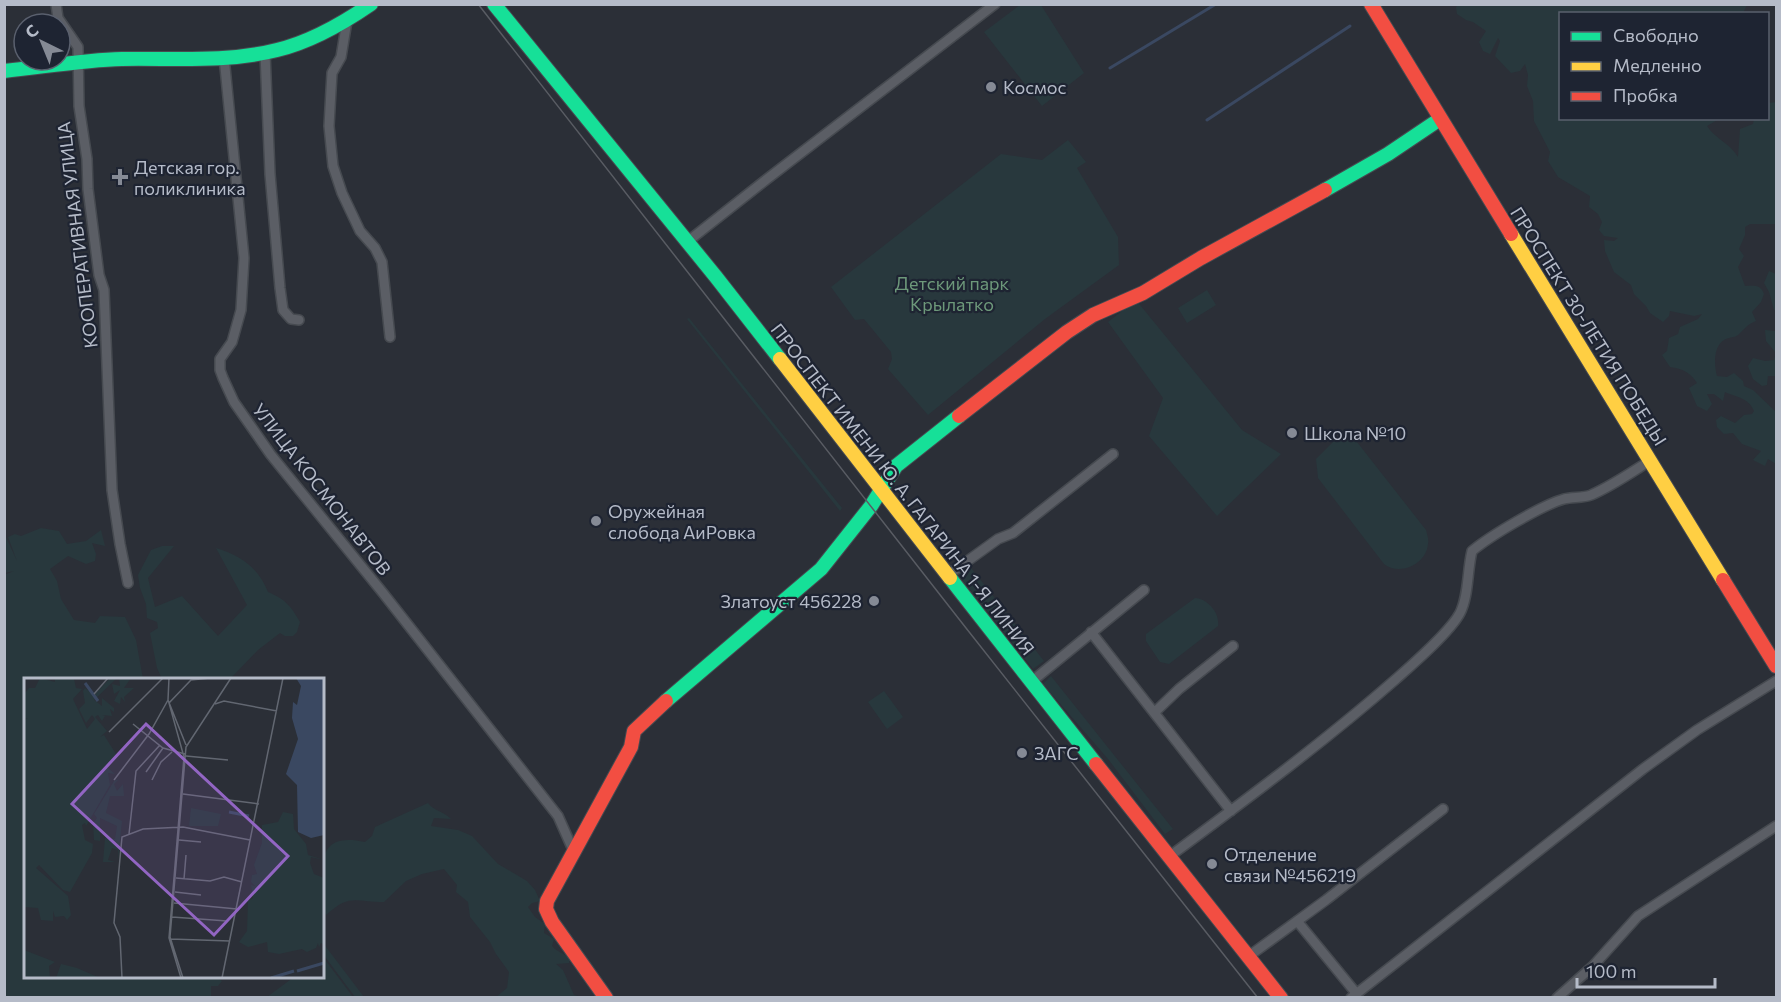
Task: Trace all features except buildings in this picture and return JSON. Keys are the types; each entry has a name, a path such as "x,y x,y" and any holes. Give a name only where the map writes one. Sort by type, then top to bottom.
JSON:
{"main road":[{"path":"4,71 80,62 224,57 265,53 312,39 347,21 371,4"},
{"name":"ПРОСПЕКТ ИМЕНИ Ю. А. ГАГАРИНА 1-Я ЛИНИЯ","path":"494,4 687,243 1281,998"},
{"name":"ПРОСПЕКТ 30-ЛЕТИЯ ПОБЕДЫ","path":"1371,4 1776,666"},
{"path":"606,998 552,922 546,909 547,901 631,747 634,730 821,569 871,506 896,466 1067,332 1093,315 1143,293 1201,258 1308,200 1388,154 1440,119"}],"street":[{"path":"56,4 58,18 78,47 80,62"},
{"path":"687,243 767,178 995,4"},
{"path":"347,21 341,57 332,74 329,126 333,166 342,193 360,231 375,248 382,262 390,337"},
{"path":"265,53 271,184 280,288 283,310 291,320 299,320"},
{"name":"УЛИЦА КОСМОНАВТОВ","path":"224,57 244,258 241,310 231,342 220,359 220,370 234,402 270,455 383,593 558,816 574,852"},
{"name":"КООПЕРАТИВНАЯ УЛИЦА","path":"80,62 79,106 99,275 105,300 112,490 128,583"},
{"path":"948,575 988,546 1014,533 1113,454"},
{"path":"1170,856 1357,713 1413,664 1460,614 1472,551 1478,546 1551,504 1565,499 1588,496 1651,460"},
{"path":"1031,682 1144,590"},
{"path":"1091,632 1231,811"},
{"path":"1155,712 1179,689 1233,646"},
{"path":"1297,921 1354,995 1643,770 1697,730 1776,681"},
{"path":"1249,956 1443,809"},
{"path":"1557,998 1593,966 1638,916 1776,826"}],"green space":[{"path":"1020,5 1041,5 1084,73 1042,106 984,32"},
{"path":"1458,5 1747,5 1744,12 1559,12 1559,120 1717,120 1707,126 1738,157 1740,129 1753,124 1754,120 1769,120 1769,103 1776,102 1776,224 1750,224 1745,227 1745,235 1739,249 1744,256 1738,267 1745,286 1759,287 1764,294 1761,302 1752,312 1756,321 1735,337 1720,343 1715,362 1717,376 1727,377 1734,373 1743,381 1744,386 1753,390 1776,412 1776,464 1768,459 1765,466 1753,460 1761,451 1742,444 1733,433 1724,434 1717,427 1716,420 1721,416 1735,423 1744,415 1752,414 1754,411 1746,401 1725,392 1723,401 1714,394 1707,394 1712,404 1707,411 1697,406 1689,388 1697,383 1686,372 1670,367 1662,355 1667,351 1669,338 1678,334 1680,327 1698,319 1702,314 1694,316 1670,311 1669,316 1663,322 1650,313 1634,294 1631,285 1614,272 1605,251 1604,240 1614,241 1618,238 1604,236 1599,230 1602,222 1598,214 1589,207 1590,196 1558,177 1548,161 1550,152 1534,121 1533,101 1527,86 1528,75 1525,64 1520,71 1511,73 1495,56 1500,41 1498,38 1490,54 1483,51 1479,42 1486,31 1457,14"},
{"name":"Детский парк Крылатко","path":"1068,140 1086,162 1077,168 1118,237 1119,265 1045,319 928,415 888,369 892,359 891,352 864,319 855,320 831,287 1001,154 1042,160"},
{"path":"1769,271 1776,274 1776,310 1774,310 1764,283"},
{"path":"1207,290 1216,305 1187,323 1178,308"},
{"path":"1136,300 1242,430 1281,454 1217,516 1149,436 1163,398 1108,322"},
{"path":"689,318 842,508 840,511 687,319"},
{"path":"1765,330 1776,331 1776,353 1766,341"},
{"path":"1776,353 1776,376 1768,376 1767,385 1762,386 1753,379 1748,366 1753,358 1765,361 1774,360"},
{"path":"1341,438 1349,438 1357,442 1426,530 1428,541 1426,551 1417,563 1397,569 1384,564 1318,478 1316,459 1333,442"},
{"path":"41,528 59,531 67,544 86,541 101,530 105,546 92,543 96,554 95,561 86,564 68,556 50,569 57,581 61,599 74,620 95,623 100,616 125,617 136,640 143,678 24,678 24,978 218,978 222,981 218,986 211,986 211,997 5,997 4,575 14,571 5,573 5,535 17,561 8,537 15,534 21,536"},
{"path":"162,546 174,546 148,578 155,607 182,596 218,636 247,605 216,548 241,559 254,569 268,592 279,597 294,612 300,622 297,632 293,636 280,633 258,650 231,678 162,678 157,668 150,633 158,628 157,622 147,618 146,604 138,575 151,550"},
{"path":"968,564 1044,661 1033,669 956,572"},
{"path":"1195,598 1209,604 1217,616 1218,626 1169,664 1160,662 1146,641 1146,634"},
{"path":"1051,676 1173,829 1165,834 1108,759 1043,684"},
{"path":"884,691 903,717 887,729 868,702"},
{"path":"428,803 451,819 434,818 431,826 458,830 472,836 498,864 527,881 535,890 540,901 528,907 535,917 545,924 544,933 554,939 552,946 570,958 569,963 556,964 563,970 574,995 581,997 496,997 507,988 509,972 490,942 470,917 468,902 456,892 457,885 444,869 422,874 406,881 384,902 347,901 326,915 324,912 324,858 328,848 336,842 348,840 365,842 372,836 375,827"},
{"path":"324,944 364,997 355,997 324,955"},
{"path":"324,958 353,997 267,997 293,978 324,978"}],"waterway":[{"path":"1110,68 1216,4"},
{"path":"1207,120 1350,26"}],"tram line":[{"path":"478,4 1258,998"}],"traffic: fast":[{"path":"4,71 107,60 200,59 258,54 290,47 314,37 371,4"},
{"path":"494,4 780,359"},
{"path":"1325,190 1388,154 1440,119"},
{"path":"666,701 821,569 871,506 896,466 959,416"},
{"path":"950,578 1096,764"}],"traffic: slow":[{"path":"1511,234 1723,580"},
{"path":"780,359 950,578"}],"traffic: jam":[{"path":"1371,4 1511,234"},
{"path":"959,416 1067,332 1093,315 1143,293 1201,258 1325,190"},
{"path":"1723,580 1776,666"},
{"path":"606,998 552,922 546,909 547,901 631,747 634,731 666,701"},
{"path":"1096,764 1281,998"}],"place":[{"name":"Космос","path":"991,87"},
{"name":"Детская гор. поликлиника","path":"120,177"},
{"name":"Школа №10","path":"1292,433"},
{"name":"Оружейная слобода АиРовка","path":"596,521"},
{"name":"Златоуст 456228","path":"874,601"},
{"name":"ЗАГС","path":"1022,753"},
{"name":"Отделение связи №456219","path":"1212,864"}]}
